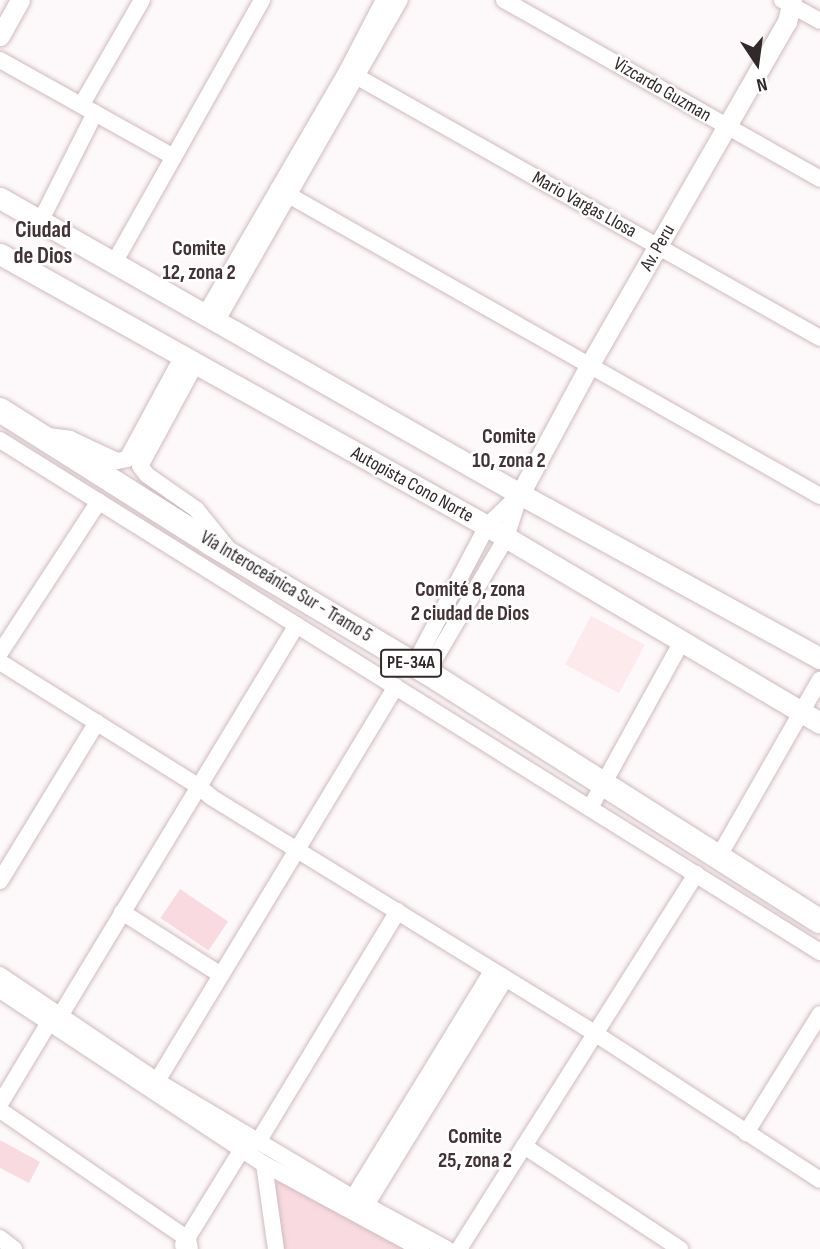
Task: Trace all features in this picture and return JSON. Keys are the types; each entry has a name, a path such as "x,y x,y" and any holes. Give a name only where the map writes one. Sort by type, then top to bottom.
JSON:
{"highway":[{"name":"Vía Interoceánica Sur - Tramo 5","path":"0,410 234,557 421,668 820,921"}],"main road":[{"path":"0,198 520,494 820,658"},
{"name":"Autopista Cono Norte","path":"0,254 487,526 811,718"}],"street":[{"path":"0,11 6,0"},
{"path":"0,36 20,0"},
{"path":"41,220 89,108 142,0"},
{"path":"114,263 262,0"},
{"path":"351,74 384,0"},
{"path":"211,319 351,74 400,0"},
{"name":"Vizcardo Guzman","path":"504,0 820,179"},
{"path":"792,6 820,21"},
{"name":"Av. Peru","path":"520,494 590,364 727,127 792,6"},
{"path":"0,60 172,156"},
{"name":"Mario Vargas Llosa","path":"351,74 820,338"},
{"path":"283,192 820,496"},
{"path":"1,444 38,434 58,435 117,461 127,459 189,359"},
{"path":"189,359 140,466 147,475 196,509 234,557"},
{"path":"1,444 99,501 820,952"},
{"path":"421,668 487,526 520,494"},
{"path":"421,668 506,538 520,494"},
{"path":"0,653 99,501"},
{"path":"0,1104 122,912 297,625"},
{"path":"590,808 681,643"},
{"path":"0,662 297,850 596,1034 820,1180"},
{"path":"719,856 811,718 820,680"},
{"path":"156,1081 396,687"},
{"path":"0,881 97,722"},
{"path":"459,1249 696,874"},
{"path":"258,1142 398,911"},
{"path":"122,912 221,975"},
{"path":"0,975 54,1020 264,1164 421,1249"},
{"path":"359,1202 499,975"},
{"path":"0,990 359,1202 447,1249"},
{"path":"746,1133 820,1014"},
{"path":"0,1110 186,1246 242,1149"},
{"path":"524,1146 680,1249"},
{"path":"264,1164 276,1249"},
{"path":"0,1238 14,1249"}],"shaded area":[{"path":"591,616 645,645 619,693 565,665"},
{"path":"180,889 228,921 209,950 160,918"},
{"path":"0,1140 40,1162 29,1183 0,1168"},
{"path":"279,1181 407,1249 283,1249 276,1208 275,1186"}],"district":[{"name":"Ciudad de Dios","path":"43,243"},
{"name":"Comite 12, zona 2","path":"199,261"},
{"name":"Comite 10, zona 2","path":"509,449"},
{"name":"Comité 8, zona 2 ciudad de Dios","path":"470,602"},
{"name":"Comite 25, zona 2","path":"475,1149"}]}
